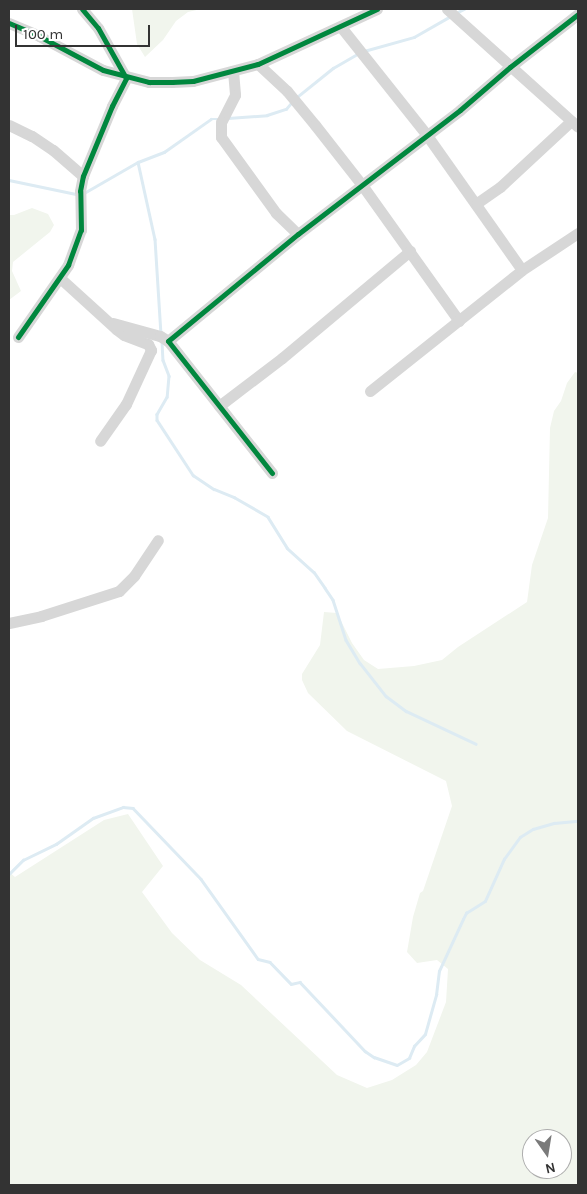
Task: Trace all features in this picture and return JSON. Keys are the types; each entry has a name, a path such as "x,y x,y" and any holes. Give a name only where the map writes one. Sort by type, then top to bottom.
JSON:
{"street":[{"path":"82,9 102,34 126,78"},
{"path":"9,23 39,36 103,70 126,78 149,82 193,81 258,64 377,9"},
{"path":"447,9 575,124 500,187 477,203"},
{"path":"168,340 298,234 426,134 460,110 510,67 578,14"},
{"path":"341,27 426,134 477,203 522,270"},
{"path":"258,64 302,108 362,185 459,321"},
{"path":"233,71 235,95 222,122 221,137 276,213 298,234"},
{"path":"18,337 68,265 81,230 80,191 83,176 112,106 126,78"},
{"path":"9,125 32,136 53,150 83,176"},
{"path":"370,390 522,270 578,233"},
{"path":"218,406 282,358 410,252"},
{"path":"60,278 106,321 124,335 148,344 151,350 126,404 100,441"},
{"path":"106,321 168,340 272,473"},
{"path":"9,623 41,616 119,591 134,576 158,540"}],"shaded area":[{"path":"132,9 201,9 188,12 176,21 163,40 145,57 137,44"},
{"path":"32,208 48,214 54,225 50,232 13,262 12,271 21,291 9,300 9,215"},
{"path":"575,372 578,373 578,1185 9,1185 9,872 15,877 104,820 128,814 163,866 142,892 172,933 200,960 241,985 337,1075 367,1088 392,1080 416,1065 427,1052 446,1002 448,969 437,960 417,963 407,952 413,917 420,893 423,891 452,806 446,781 347,731 308,693 302,680 302,674 320,645 324,612 337,613 352,643 364,660 378,669 414,666 442,660 458,647 527,602 532,565 548,518 550,428 554,411 561,401 567,383"}],"waterway":[{"path":"456,13 464,9"},
{"path":"364,51 414,37 449,17"},
{"path":"297,97 333,68 357,54"},
{"path":"228,118 267,115 286,109 291,103"},
{"path":"84,193 138,162 164,152 211,119 217,119"},
{"path":"138,162 155,239 161,334"},
{"path":"9,180 76,194"},
{"path":"162,342 163,360 169,376 167,397 157,414 157,420 193,475 214,489 234,497 268,517 287,548 314,572 333,600 346,640 360,663 386,696 406,711 476,744"},
{"path":"9,874 23,860 56,844 93,818 123,807 133,808 201,879 258,959 270,962 291,984 300,982 365,1051 374,1057 397,1065 409,1058 414,1046 425,1034 436,995 439,971 466,913 485,901 504,859 520,837 533,829 554,823 578,821"}],"cycle path":[{"path":"18,337 68,265 81,230 80,191 83,176 112,106 126,78 98,28 82,9"},
{"path":"9,23 39,36 103,70 149,82 172,82 193,81 258,64 377,9"},
{"path":"272,473 168,341 298,234 460,110 510,67 578,14"}]}
